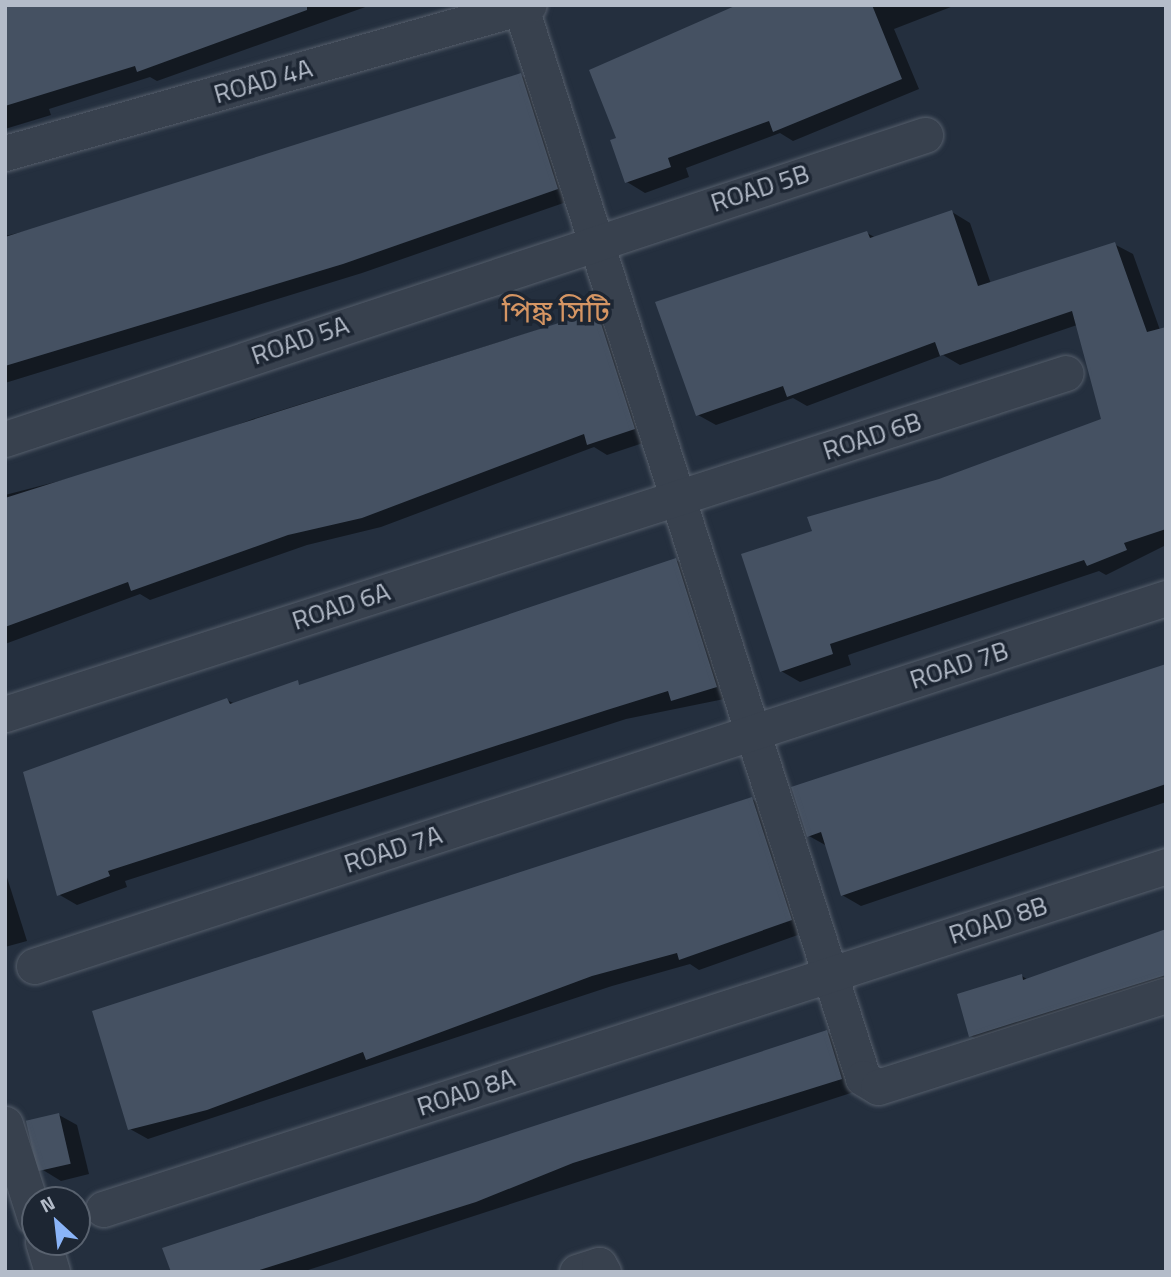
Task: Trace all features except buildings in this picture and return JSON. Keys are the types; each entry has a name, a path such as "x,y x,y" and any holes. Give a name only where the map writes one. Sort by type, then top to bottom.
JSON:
{"street":[{"name":"ROAD 4A","path":"5,153 523,6"},
{"path":"523,6 595,242 863,1079 878,1087 1166,995"},
{"name":"ROAD 5B","path":"595,242 925,135"},
{"name":"ROAD 5A","path":"5,439 595,242"},
{"name":"ROAD 6B","path":"678,498 1066,373"},
{"name":"ROAD 6A","path":"5,714 678,498"},
{"name":"ROAD 7B","path":"752,732 1166,598"},
{"name":"ROAD 7A","path":"34,966 752,732"},
{"name":"ROAD 8B","path":"830,974 1166,866"},
{"name":"ROAD 8A","path":"103,1209 830,974"},
{"path":"5,1124 25,1186"},
{"path":"576,1272 599,1265 603,1272"}],"district":[{"name":"পিঙ্ক সিটি","path":"556,311"}]}
